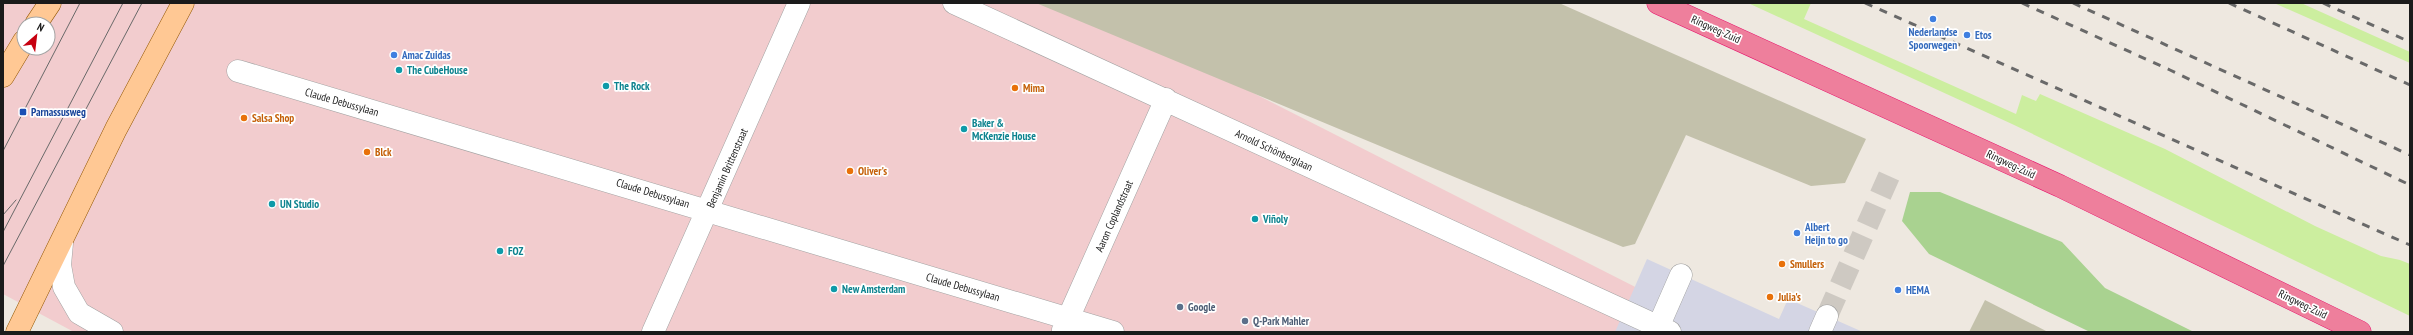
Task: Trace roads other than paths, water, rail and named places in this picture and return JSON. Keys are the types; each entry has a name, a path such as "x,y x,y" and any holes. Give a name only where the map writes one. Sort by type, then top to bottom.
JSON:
{"highway":[{"name":"Ringweg-Zuid","path":"1658,3 2060,186 2360,332"}],"main road":[{"path":"41,16 50,3"},
{"path":"17,332 62,243 116,129 182,3"},
{"path":"3,76 16,54"}],"street":[{"name":"Benjamin Brittenstraat","path":"653,332 709,210 799,3"},
{"name":"Arnold Schönberglaan","path":"954,3 1166,99 1662,330"},
{"name":"Claude Debussylaan","path":"238,71 709,210 1066,325 1113,332"},
{"name":"Aaron Coplandstraat","path":"1066,325 1166,99"},
{"path":"62,243 60,265 64,287 79,313 112,332"},
{"path":"1662,330 1681,275"}],"tunnel":[{"path":"1827,316 1889,176"}],"tram line":[{"path":"3,151 80,3"},
{"path":"3,232 123,3"},
{"path":"3,266 142,3"},
{"path":"3,215 16,200"}],"railway":[{"path":"1865,3 2410,245"},
{"path":"2022,3 2170,70 2410,185"},
{"path":"2073,3 2410,155"},
{"path":"2229,3 2410,85"},
{"path":"2323,3 2410,42"}],"place":[{"name":"Nederlandse Spoorwegen","path":"1933,19"},
{"name":"Etos","path":"1967,35"},
{"name":"Amac Zuidas","path":"394,55"},
{"name":"The CubeHouse","path":"399,70"},
{"name":"The Rock","path":"606,86"},
{"name":"Mima","path":"1015,88"},
{"name":"Parnassusweg","path":"23,112"},
{"name":"Salsa Shop","path":"244,118"},
{"name":"Baker & McKenzie House","path":"964,129"},
{"name":"Blck","path":"367,152"},
{"name":"Oliver's","path":"850,171"},
{"name":"UN Studio","path":"272,204"},
{"name":"Viñoly","path":"1255,219"},
{"name":"Albert Heijn to go","path":"1797,233"},
{"name":"FOZ","path":"500,251"},
{"name":"Smullers","path":"1782,264"},
{"name":"New Amsterdam","path":"834,289"},
{"name":"HEMA","path":"1898,290"},
{"name":"Julia's","path":"1770,297"},
{"name":"Google","path":"1180,307"},
{"name":"Q-Park Mahler","path":"1245,321"}]}
